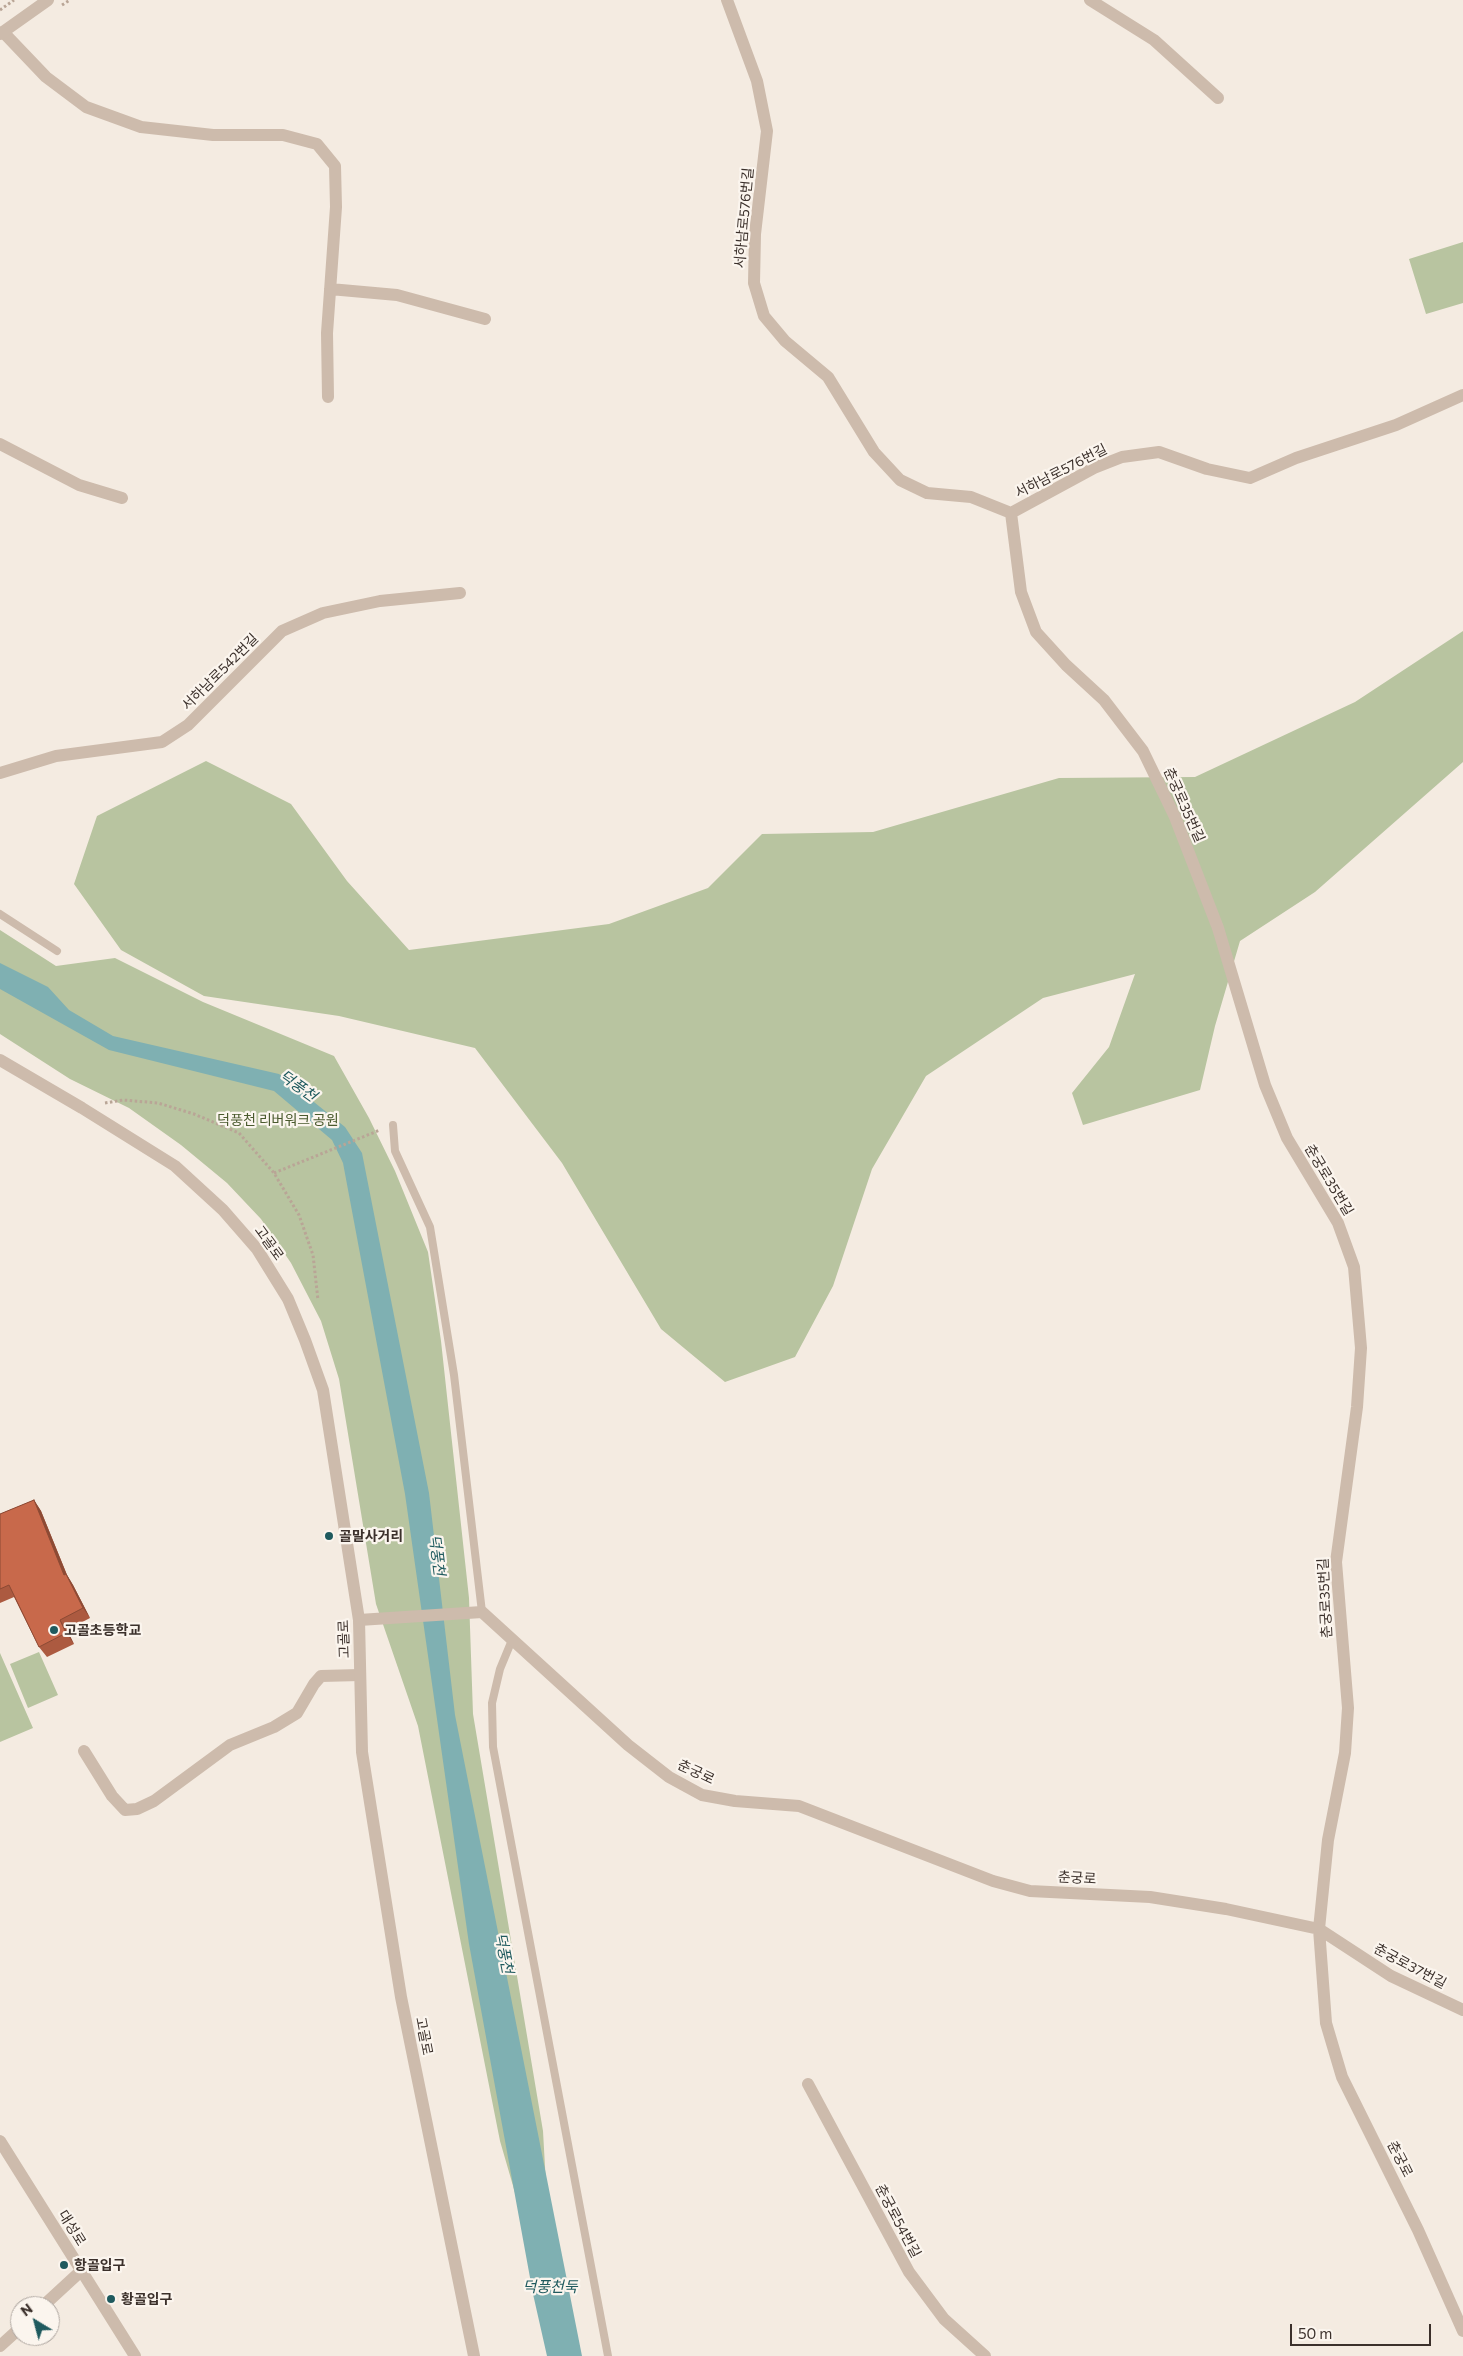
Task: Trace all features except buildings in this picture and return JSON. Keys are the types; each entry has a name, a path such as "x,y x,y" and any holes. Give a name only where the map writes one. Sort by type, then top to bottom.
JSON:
{"street":[{"path":"48,0 1,33 46,77 86,107 141,127 213,135 283,135 317,144 335,166 336,207 327,333 328,397"},
{"name":"서하남로576번길","path":"727,0 757,81 767,131 755,234 754,283 764,316 785,341 828,377 874,452 900,480 927,493 971,497 1011,513 1094,468 1122,457 1159,452 1207,469 1250,478 1296,458 1396,425 1463,395"},
{"path":"1090,0 1154,40 1218,98"},
{"path":"330,289 397,295 485,319"},
{"path":"0,444 79,484 122,498"},
{"name":"춘궁로35번길","path":"1011,513 1021,592 1036,632 1066,665 1104,700 1143,751 1175,816 1218,928 1265,1085 1287,1138 1338,1223 1354,1267 1361,1348 1357,1407 1336,1562 1348,1708 1346,1744 1328,1840 1319,1929"},
{"name":"서하남로542번길","path":"0,773 56,756 162,742 188,725 282,631 323,613 380,601 460,593"},
{"name":"고골로","path":"0,1060 175,1166 223,1210 257,1249 288,1299 324,1390 359,1620 362,1752 401,1997 474,2356"},
{"path":"359,1620 482,1612"},
{"name":"춘궁로","path":"482,1612 635,1750 669,1777 702,1795 735,1801 799,1806 994,1881 1030,1891 1150,1898 1226,1909 1319,1929 1326,2024 1342,2078 1418,2230 1463,2331"},
{"path":"84,1752 112,1796 125,1810 137,1809 154,1801 230,1744 274,1727 297,1713 314,1684 322,1676 360,1675"},
{"name":"춘궁로37번길","path":"1319,1929 1391,1976 1463,2010"},
{"name":"춘궁로54번길","path":"808,2084 909,2272 944,2319 985,2356"},
{"name":"대성로","path":"0,2141 135,2356"},
{"path":"54,2296 81,2271"},
{"path":"0,2346 10,2337"}],"lane":[{"path":"0,914 56,951"},
{"path":"393,1125 395,1151 430,1227 454,1376 482,1612"},
{"path":"512,1640 500,1669 492,1703 493,1747 608,2356"}],"path":[{"path":"0,10 14,0"},
{"path":"82,1108 123,1100 158,1103 194,1114 239,1133 274,1173 299,1215 313,1255 318,1300"},
{"path":"274,1173 393,1125"}],"green space":[{"path":"1463,242 1463,303 1426,314 1409,259"},
{"path":"1463,631 1463,762 1315,892 1240,941 1215,1026 1200,1090 1083,1125 1072,1093 1109,1047 1135,974 1043,998 926,1076 872,1169 833,1286 795,1357 725,1382 661,1329 562,1163 475,1048 339,1016 204,996 121,950 74,884 97,816 206,761 291,804 347,881 409,950 609,924 708,888 762,834 873,832 1059,778 1195,777 1355,702"},
{"name":"덕풍천 리버워크 공원","path":"0,930 56,966 115,958 203,1002 334,1056 369,1118 395,1171 428,1252 441,1341 469,1598 473,1714 543,2131 554,2327 500,2141 418,1726 376,1604 339,1379 321,1321 291,1263 261,1219 227,1183 181,1145 129,1108 70,1079 0,1034"},
{"path":"39,1652 58,1695 28,1708 10,1664"},
{"path":"0,1653 33,1728 0,1742"}],"water":[{"name":"덕풍천둑","path":"0,963 48,987 69,1010 113,1036 279,1074 345,1127 362,1153 429,1493 455,1715 582,2356 547,2356 533,2294 469,1944 405,1494 343,1163 332,1140 274,1091 109,1050 0,989"}],"place":[{"name":"골말사거리","path":"329,1536"},
{"name":"고골초등학교","path":"54,1630"},
{"name":"항골입구","path":"64,2265"},
{"name":"황골입구","path":"111,2299"}],"water label":[{"name":"덕풍천","path":"298,1086"},
{"name":"덕풍천","path":"437,1555"},
{"name":"덕풍천","path":"504,1953"}]}
